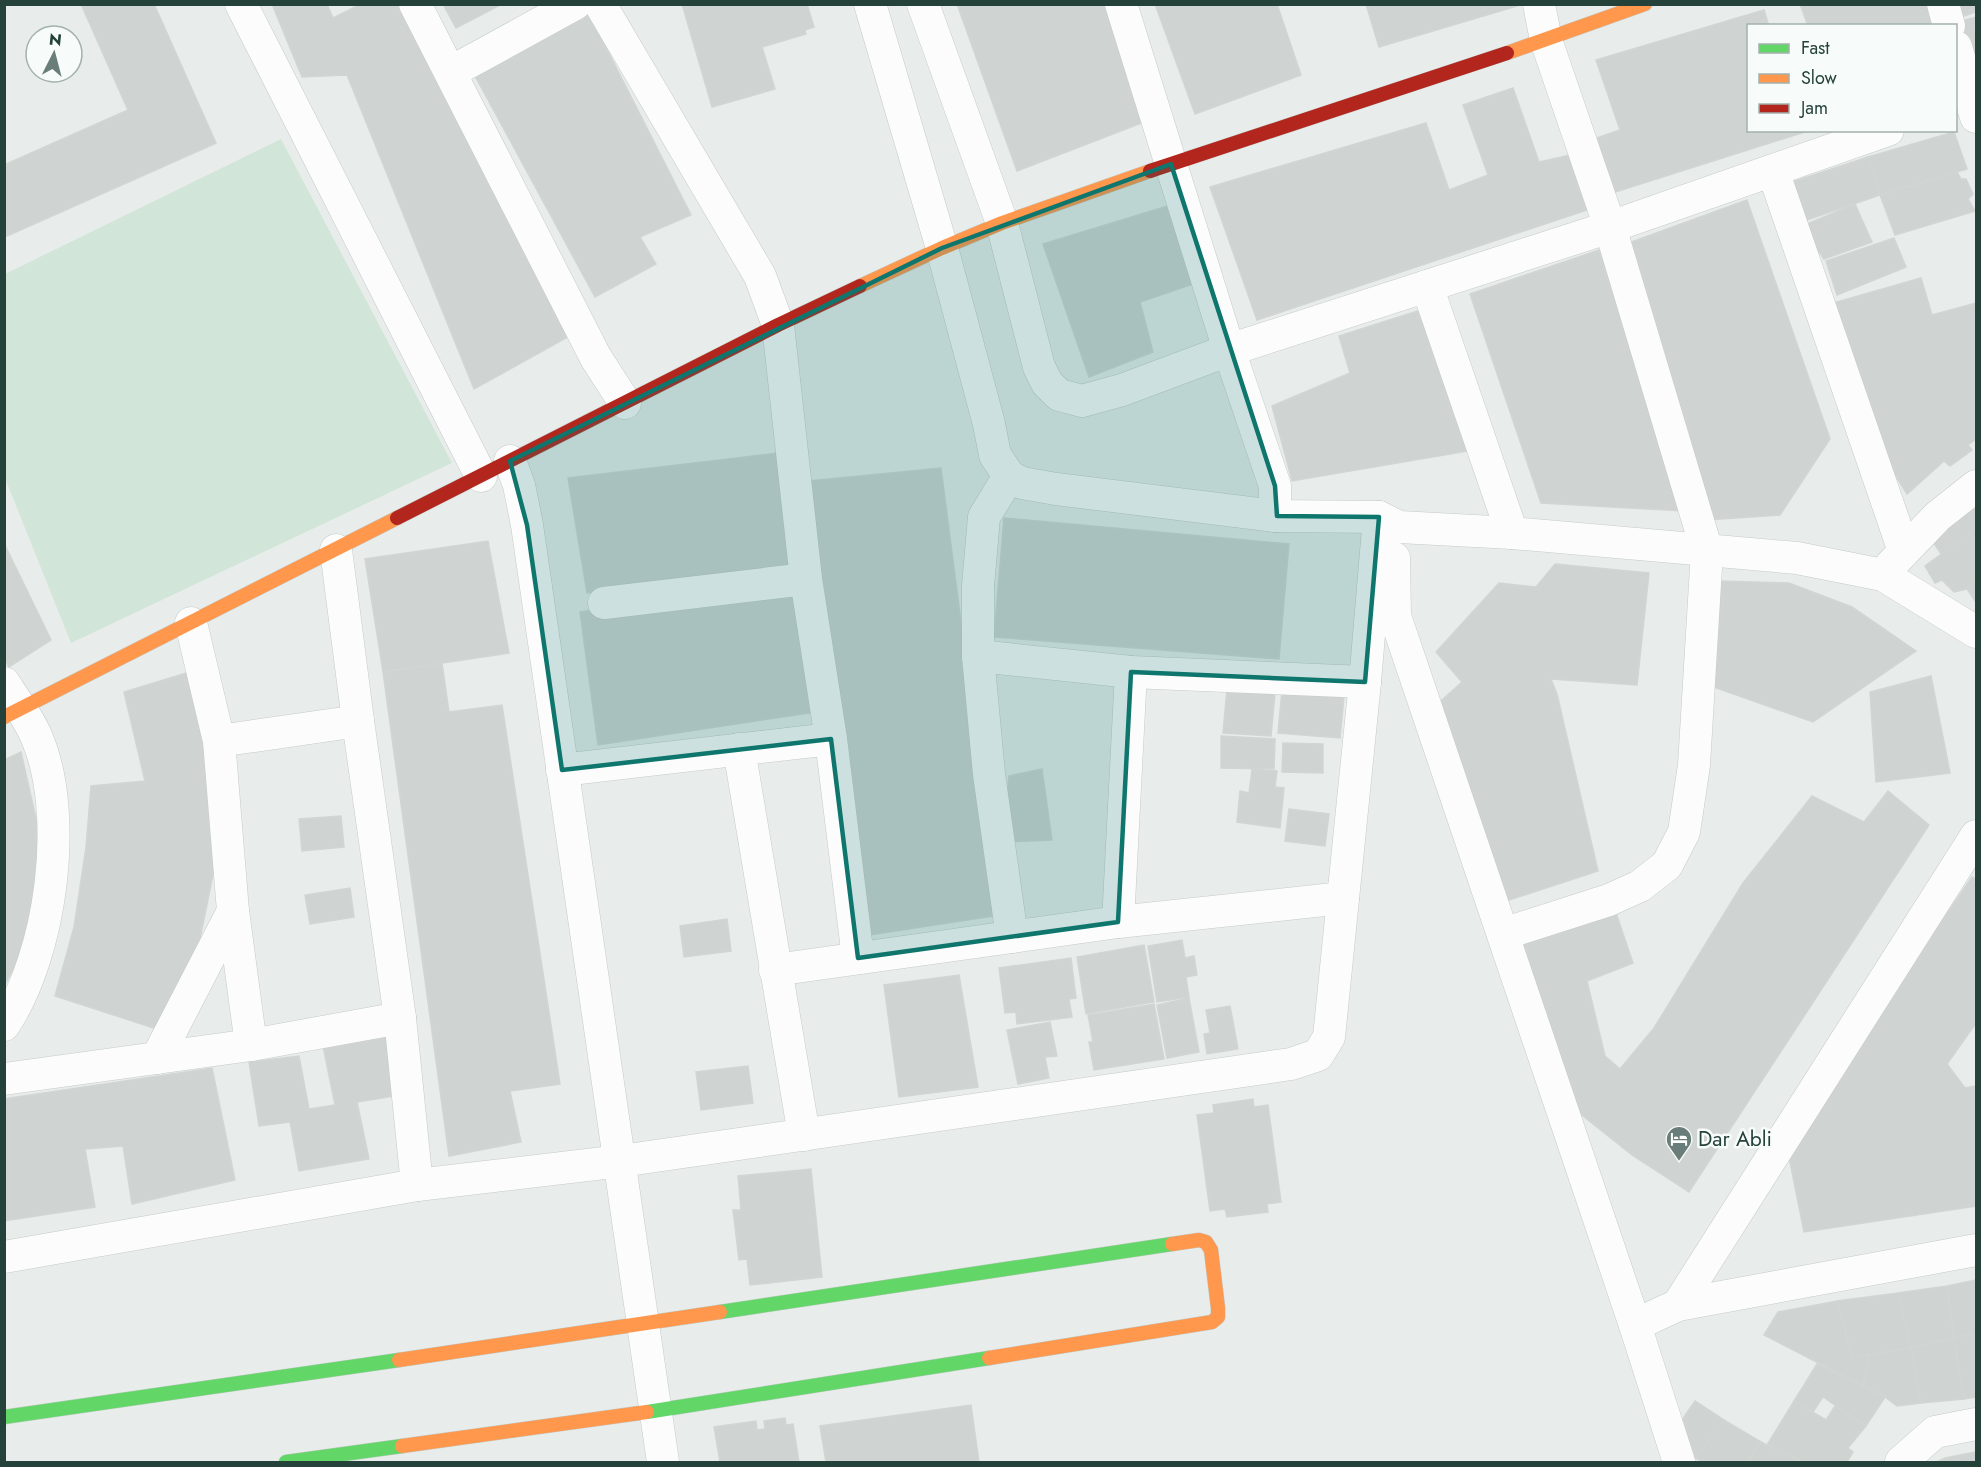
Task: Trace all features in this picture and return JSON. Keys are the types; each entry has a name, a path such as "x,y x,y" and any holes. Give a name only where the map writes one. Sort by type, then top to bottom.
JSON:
{"street":[{"path":"241,4 481,476"},
{"path":"415,4 596,358 625,403"},
{"path":"451,72 575,4"},
{"path":"600,4 760,276 778,325 806,579 831,739 858,958"},
{"path":"870,4 942,248 989,424 995,455 1009,476 1022,483 1056,489 1275,516 1389,522 1797,558 1883,575 1977,632"},
{"path":"923,4 1002,223 1039,367 1047,383 1059,395 1082,401 1122,390 1229,350 1610,227 1882,132"},
{"path":"1121,4 1229,350 1275,486 1275,516"},
{"path":"1503,933 1609,900 1640,886 1667,865 1684,832 1694,765 1707,551 1610,227 1546,39 1539,4"},
{"path":"13,713 778,325 942,248 1002,223 1171,164 1645,4"},
{"path":"1943,4 1948,24"},
{"path":"1957,52 1968,108"},
{"path":"1773,171 1904,551"},
{"path":"1427,286 1512,533"},
{"path":"510,461 519,485 527,525 663,1462"},
{"path":"1009,476 984,517 978,586 978,656 989,774 1012,937"},
{"path":"1883,575 1938,516 1977,486"},
{"path":"4,1257 417,1185 621,1161 804,1135 1292,1064 1318,1055 1329,1037 1365,682 1389,522"},
{"path":"1389,522 1394,555 1395,616 1635,1325 1679,1462"},
{"path":"336,550 400,1018 417,1185"},
{"path":"604,603 806,579"},
{"path":"191,623 219,741 233,911 251,1045"},
{"path":"978,656 1131,672 1365,682"},
{"path":"1118,922 1131,672"},
{"path":"4,683 13,713 38,738 49,779 53,815 51,879 40,941 26,985 4,1025"},
{"path":"219,741 358,721"},
{"path":"562,770 831,739"},
{"path":"739,749 804,1135"},
{"path":"1678,1305 1975,841"},
{"path":"775,970 1118,922 1343,898"},
{"path":"157,1058 233,911"},
{"path":"4,1079 251,1045 400,1018"},
{"path":"4,1417 1199,1240 1206,1242 1211,1250 1218,1308 1218,1317 1212,1322 656,1411 286,1462"},
{"path":"1635,1325 1678,1305 1977,1250"},
{"path":"1901,1462 1935,1432 1977,1424"}],"highlighted area":[{"path":"1171,164 1275,486 1277,516 1379,517 1365,682 1131,672 1118,922 858,958 831,739 562,770 527,525 510,461 942,248"}],"green space":[{"path":"281,139 452,463 71,643 5,478 5,274"}],"building":[{"path":"81,4 154,4 216,143 7,236 4,231 4,165 128,110"},
{"path":"272,4 327,4 333,18 361,4 400,4 575,333 474,389 347,75 302,77"},
{"path":"443,4 502,4 456,28"},
{"path":"584,4 691,215 640,237 656,264 595,297 468,63"},
{"path":"682,4 807,4 814,27 805,30 806,34 762,47 775,89 712,107"},
{"path":"957,4 1105,4 1144,122 1017,171"},
{"path":"1155,4 1277,4 1301,75 1195,114"},
{"path":"1366,4 1516,4 1517,6 1379,47"},
{"path":"1800,4 1928,4 1934,24 1807,24"},
{"path":"1953,4 1976,4 1976,12 1958,18"},
{"path":"1764,10 1768,24 1747,24 1747,132 1805,132 1612,193 1591,140 1620,130 1596,60"},
{"path":"1976,17 1976,68 1961,21"},
{"path":"1513,88 1539,162 1571,155 1587,210 1257,320 1210,187 1426,123 1449,190 1488,175 1463,105"},
{"path":"1954,132 1967,169 1880,195 1868,157"},
{"path":"1868,157 1880,195 1801,222 1789,183"},
{"path":"1957,172 1961,179 1966,179 1973,194 1968,199 1975,211 1895,235 1880,195"},
{"path":"1747,200 1830,439 1780,515 1707,520 1626,244"},
{"path":"1855,204 1872,242 1824,259 1820,253 1812,253 1807,224"},
{"path":"1171,205 1196,283 1140,302 1153,352 1089,377 1043,244"},
{"path":"1894,238 1906,267 1837,295 1826,261"},
{"path":"1599,250 1683,511 1541,503 1470,294"},
{"path":"1921,278 1932,315 1976,303 1976,439 1968,445 1972,450 1950,466 1944,461 1907,494 1885,459 1830,304"},
{"path":"1418,311 1474,450 1292,481 1272,406 1350,373 1339,336"},
{"path":"787,452 804,563 587,593 568,478"},
{"path":"941,468 999,915 870,935 809,481"},
{"path":"1970,502 1976,512 1976,529 1941,554 1928,534"},
{"path":"1004,518 1289,544 1279,659 994,637"},
{"path":"1976,529 1976,581 1967,589 1954,592 1942,580 1935,583 1925,566"},
{"path":"488,541 509,653 383,672 365,559"},
{"path":"4,543 51,640 9,667 4,657"},
{"path":"1555,564 1649,573 1637,685 1551,679 1557,694 1598,871 1500,903 1432,709 1462,682 1436,652 1499,583 1536,587"},
{"path":"794,580 815,712 598,745 580,612"},
{"path":"1718,581 1789,583 1852,607 1916,651 1813,722 1708,685"},
{"path":"1976,581 1976,601 1975,601 1967,589"},
{"path":"442,663 449,712 502,705 560,1084 510,1091 521,1142 449,1156 383,672"},
{"path":"193,671 215,825 214,870 195,963 163,1031 55,996 74,927 86,847 91,786 145,781 124,692"},
{"path":"1931,676 1950,773 1876,782 1870,692"},
{"path":"1227,689 1275,693 1271,736 1223,733"},
{"path":"1282,690 1344,696 1340,738 1278,733"},
{"path":"1221,736 1275,739 1274,769 1221,768"},
{"path":"1283,743 1323,744 1323,773 1282,772"},
{"path":"21,752 39,832 32,910 20,957 4,986 4,760"},
{"path":"1042,769 1052,840 1006,842 996,795 1008,788 1009,776"},
{"path":"1252,769 1277,771 1275,787 1284,788 1280,828 1237,822 1240,791 1249,793"},
{"path":"1888,791 1929,825 1689,1192 1632,1155 1573,1108 1513,943 1616,913 1633,963 1587,981 1605,1056 1620,1069 1654,1028 1743,883 1812,796 1864,822"},
{"path":"1289,809 1329,814 1325,846 1285,841"},
{"path":"341,816 344,847 302,851 299,819"},
{"path":"1972,877 1976,879 1976,1023 1947,1064 1965,1088 1976,1086 1976,1206 1804,1232 1787,1147"},
{"path":"350,888 354,917 310,924 305,895"},
{"path":"727,919 731,951 684,957 680,926"},
{"path":"1182,940 1185,958 1194,956 1197,975 1186,977 1189,997 1157,1002 1148,946"},
{"path":"1144,945 1154,1002 1086,1014 1077,957"},
{"path":"1071,958 1076,998 1069,999 1072,1017 1017,1024 1016,1012 1005,1013 999,968"},
{"path":"959,975 978,1087 899,1097 884,985"},
{"path":"1189,998 1199,1052 1167,1058 1157,1005"},
{"path":"1154,1004 1164,1059 1094,1070 1089,1042 1093,1042 1088,1015"},
{"path":"1230,1006 1238,1049 1207,1054 1204,1034 1210,1033 1206,1010"},
{"path":"1050,1022 1057,1056 1045,1057 1049,1078 1018,1084 1007,1030"},
{"path":"391,1037 401,1095 357,1102 369,1159 299,1171 290,1122 259,1126 249,1062 299,1056 309,1109 335,1105 323,1046"},
{"path":"748,1066 753,1103 701,1110 696,1072"},
{"path":"212,1068 235,1180 132,1204 123,1146 85,1149 95,1207 4,1221 4,1099"},
{"path":"1253,1099 1254,1107 1268,1105 1281,1202 1267,1204 1268,1212 1227,1217 1225,1209 1210,1211 1197,1115 1214,1113 1213,1105"},
{"path":"811,1169 822,1277 750,1285 747,1259 739,1260 733,1210 741,1210 738,1176"},
{"path":"1976,1280 1976,1333 1954,1338 1947,1286"},
{"path":"1947,1286 1954,1338 1911,1348 1898,1293"},
{"path":"1898,1293 1911,1348 1852,1357 1837,1301"},
{"path":"1837,1301 1852,1357 1869,1355 1863,1386 1764,1335 1778,1312"},
{"path":"1976,1333 1976,1397 1964,1399 1954,1338"},
{"path":"1954,1338 1964,1399 1921,1403 1911,1348"},
{"path":"1911,1348 1921,1403 1897,1406 1863,1386 1869,1355"},
{"path":"1817,1364 1885,1397 1866,1426 1823,1397 1813,1412 1794,1401"},
{"path":"1695,1401 1724,1420 1695,1458 1673,1443 1685,1423 1682,1420"},
{"path":"1794,1401 1826,1420 1835,1406 1866,1426 1848,1448 1853,1452 1847,1462 1803,1462 1767,1445"},
{"path":"971,1405 979,1462 826,1462 820,1426"},
{"path":"785,1418 786,1425 793,1424 799,1462 720,1462 714,1427 756,1421 757,1430 765,1429 764,1421"},
{"path":"1724,1420 1761,1442 1748,1462 1703,1462 1695,1458"},
{"path":"1761,1442 1767,1445 1803,1462 1748,1462"},
{"path":"1976,1452 1976,1462 1937,1462 1945,1458"}],"traffic: fast":[{"path":"720,1312 1172,1244"},
{"path":"647,1412 989,1358"},
{"path":"4,1417 399,1360"},
{"path":"286,1462 402,1446"}],"traffic: slow":[{"path":"1507,53 1645,4"},
{"path":"860,286 1002,223 1150,171"},
{"path":"4,717 397,518"},
{"path":"989,1358 1212,1322 1218,1317 1218,1308 1211,1250 1206,1242 1199,1240 1172,1244"},
{"path":"399,1360 720,1312"},
{"path":"402,1446 647,1412"}],"traffic: jam":[{"path":"1150,171 1507,53"},
{"path":"397,518 778,325 860,286"}],"place":[{"name":"Dar Abli","path":"1679,1162"}]}
